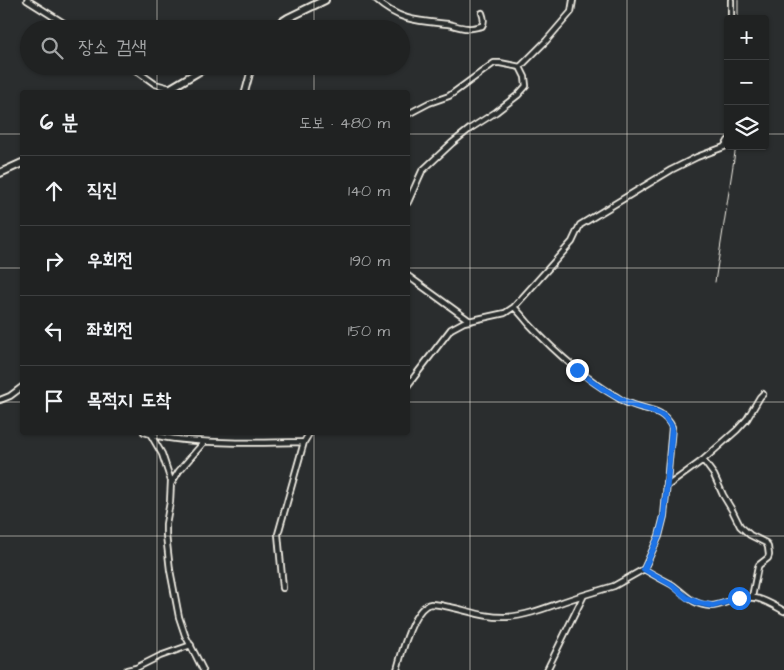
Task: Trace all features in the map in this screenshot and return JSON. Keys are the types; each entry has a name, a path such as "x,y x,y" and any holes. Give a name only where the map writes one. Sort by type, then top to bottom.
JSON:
{"main road":[{"path":"285,20 325,0"},
{"path":"168,90 193,75"},
{"path":"0,173 20,163"}],"street":[{"path":"27,0 59,20"},
{"path":"376,0 387,10 404,17 467,28 482,26 484,23 482,13"},
{"path":"520,68 571,12 573,0"},
{"path":"731,15 732,0"},
{"path":"410,113 429,103 449,96 494,63 520,68 525,76 526,86 518,95 452,143 422,171 410,198"},
{"path":"142,75 155,84 171,88"},
{"path":"246,90 250,75"},
{"path":"410,382 451,329 464,322 505,313 514,307 572,242 580,225 671,170 697,156 724,147"},
{"path":"410,277 470,321"},
{"path":"397,670 412,626 421,610 426,606 431,604 440,605 481,615 506,617 530,613 567,599 614,586 644,569 662,528 672,428 667,418 656,412 632,405 587,378 564,359 514,307"},
{"path":"0,400 10,396 20,388"},
{"path":"666,487 704,460 743,424 763,394"},
{"path":"152,435 204,442 250,444 304,442"},
{"path":"152,435 170,475 170,502 166,524 168,554 179,617 185,635 203,670"},
{"path":"283,588 278,534 304,442 308,435"},
{"path":"171,484 204,442"},
{"path":"704,460 714,475 740,526 750,535 766,543 768,547 769,555 759,565 752,596"},
{"path":"644,569 672,585 687,598 708,605 718,605 752,596 784,611"},
{"path":"547,670 584,595"},
{"path":"127,670 190,646"}],"railway":[{"path":"738,0 738,15"},
{"path":"715,282 735,150"}],"route":[{"path":"577,370 624,401 656,412 667,418 672,428 664,516 659,536 644,569 677,588 687,598 699,603 713,606 739,598"}]}
